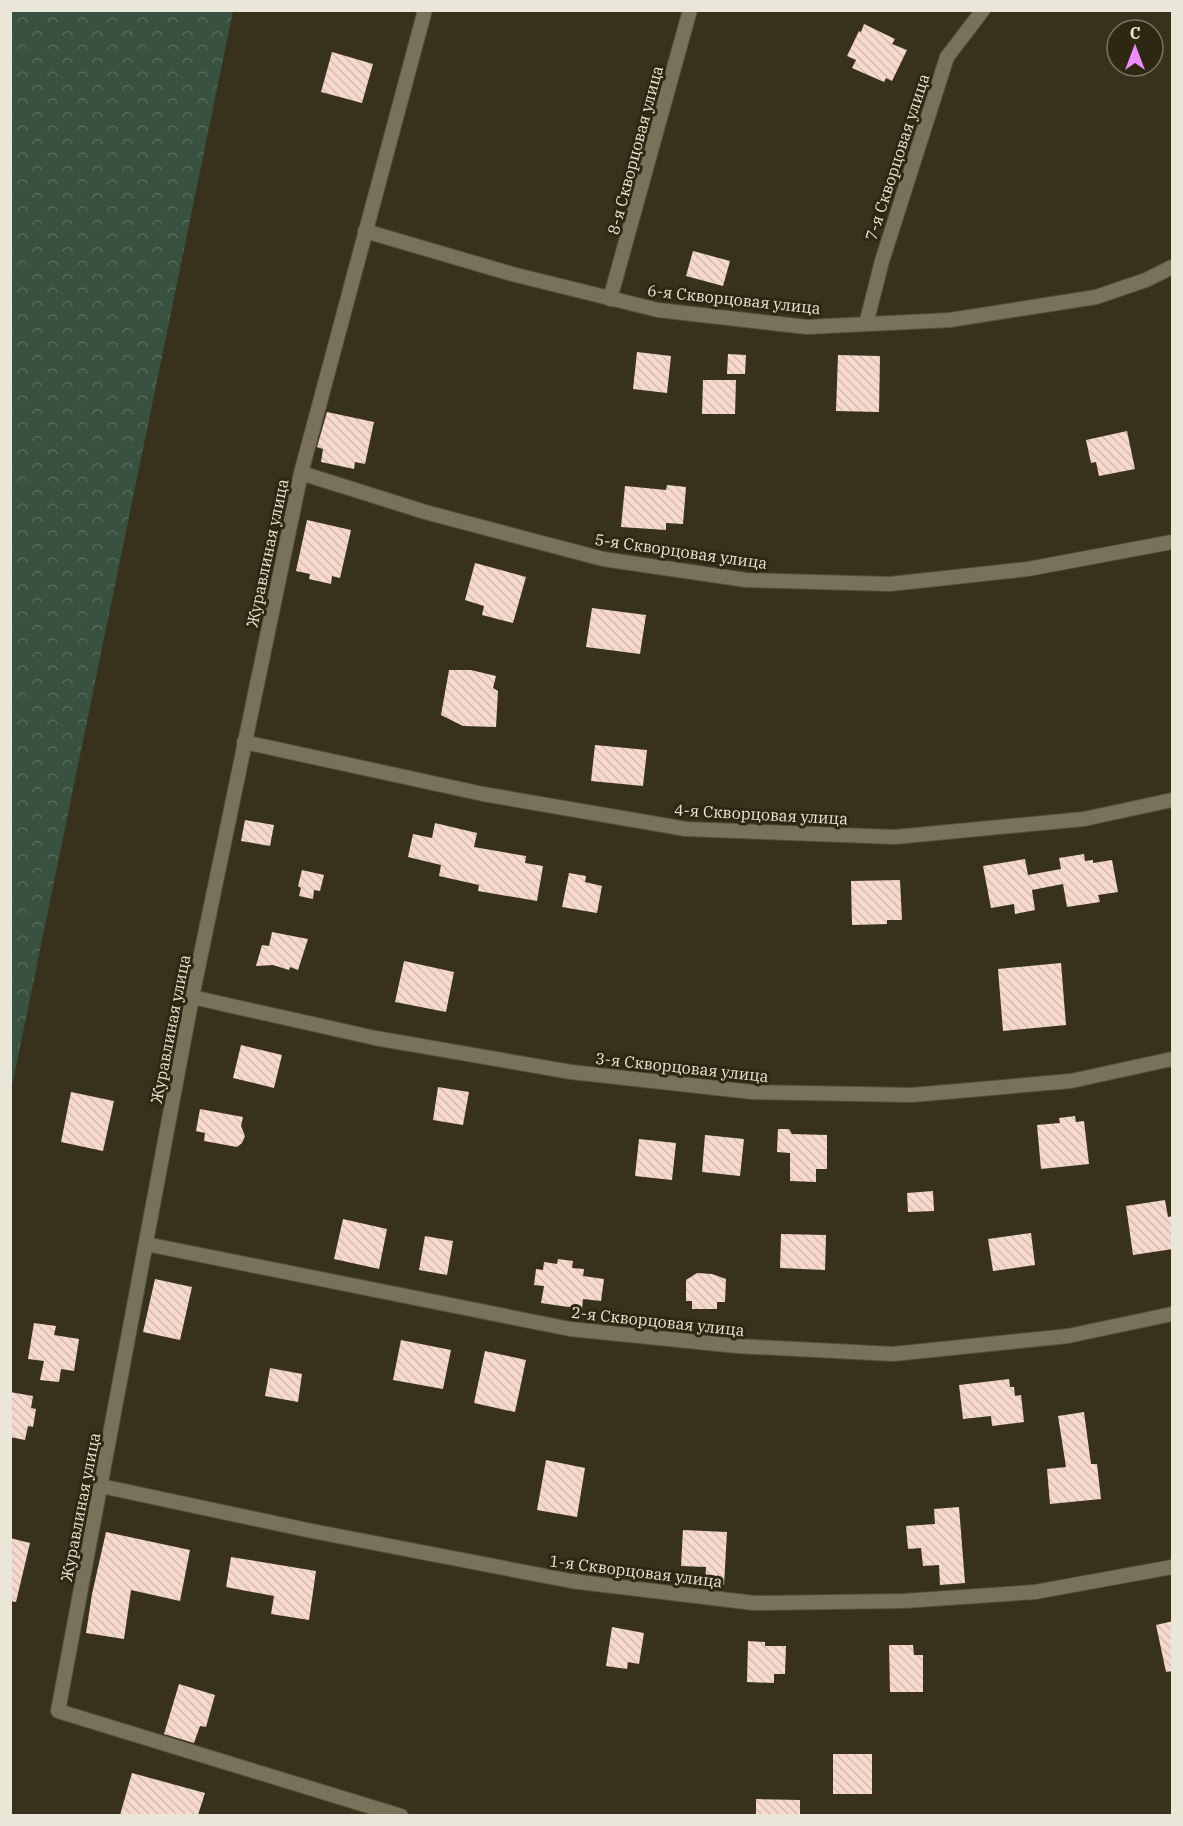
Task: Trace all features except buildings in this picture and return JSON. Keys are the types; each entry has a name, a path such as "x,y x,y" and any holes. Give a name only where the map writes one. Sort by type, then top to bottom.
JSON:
{"street":[{"name":"Журавлиная улица","path":"402,1815 58,1712 192,997 301,473 425,10"},
{"name":"8-я Скворцовая улица","path":"610,298 690,10"},
{"name":"7-я Скворцовая улица","path":"866,324 882,261 947,57 984,10"},
{"name":"6-я Скворцовая улица","path":"365,231 512,274 658,310 807,327 950,320 1096,297 1146,280 1173,267"},
{"name":"5-я Скворцовая улица","path":"301,473 425,512 603,559 746,580 890,584 1028,569 1173,542"},
{"name":"4-я Скворцовая улица","path":"244,742 483,794 686,829 895,837 1084,819 1173,800"},
{"name":"3-я Скворцовая улица","path":"192,997 375,1038 571,1072 752,1092 912,1095 1071,1081 1173,1059"},
{"name":"2-я Скворцовая улица","path":"146,1244 570,1329 737,1346 894,1354 1068,1336 1173,1314"},
{"name":"1-я Скворцовая улица","path":"101,1486 312,1531 571,1581 754,1603 903,1601 1035,1592 1173,1567"}],"green space":[{"path":"10,11 233,11 11,1091"}]}
